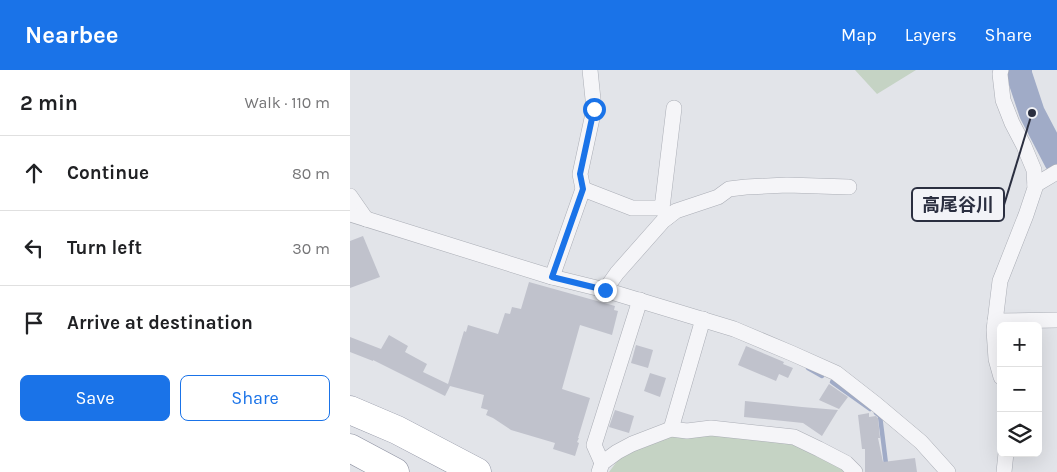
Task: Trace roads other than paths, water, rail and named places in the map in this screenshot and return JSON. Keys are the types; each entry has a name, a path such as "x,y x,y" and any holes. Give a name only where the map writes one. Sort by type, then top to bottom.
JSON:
{"highway":[{"path":"350,410 397,430 477,472"},
{"path":"350,422 397,446 441,472"},
{"path":"350,448 395,472"},
{"path":"350,460 372,472"}],"street":[{"path":"552,277 583,189 580,174 594,109 590,70"},
{"path":"998,367 994,330 1000,281 1035,188 1034,170 1012,124 1004,100 1001,70"},
{"path":"605,290 617,273 663,221 674,108"},
{"path":"1035,185 1057,172"},
{"path":"583,189 632,208 665,212 676,211 718,197 729,189 787,186 849,187"},
{"path":"350,196 366,219"},
{"path":"350,214 552,277 605,290 734,329 836,373 921,442 948,472"},
{"path":"640,300 594,445 601,468 617,452 671,429 686,431 711,428 794,437 846,463 855,472"},
{"path":"671,429 703,319"},
{"path":"995,321 1057,320"},
{"path":"1004,472 1006,457"}],"waterway":[{"path":"1019,70 1032,113 1057,161"},
{"path":"808,368 822,376"},
{"path":"832,382 870,409"},
{"path":"876,413 880,416 887,472"}],"place":[{"name":"高尾谷川","path":"1032,113"}]}
